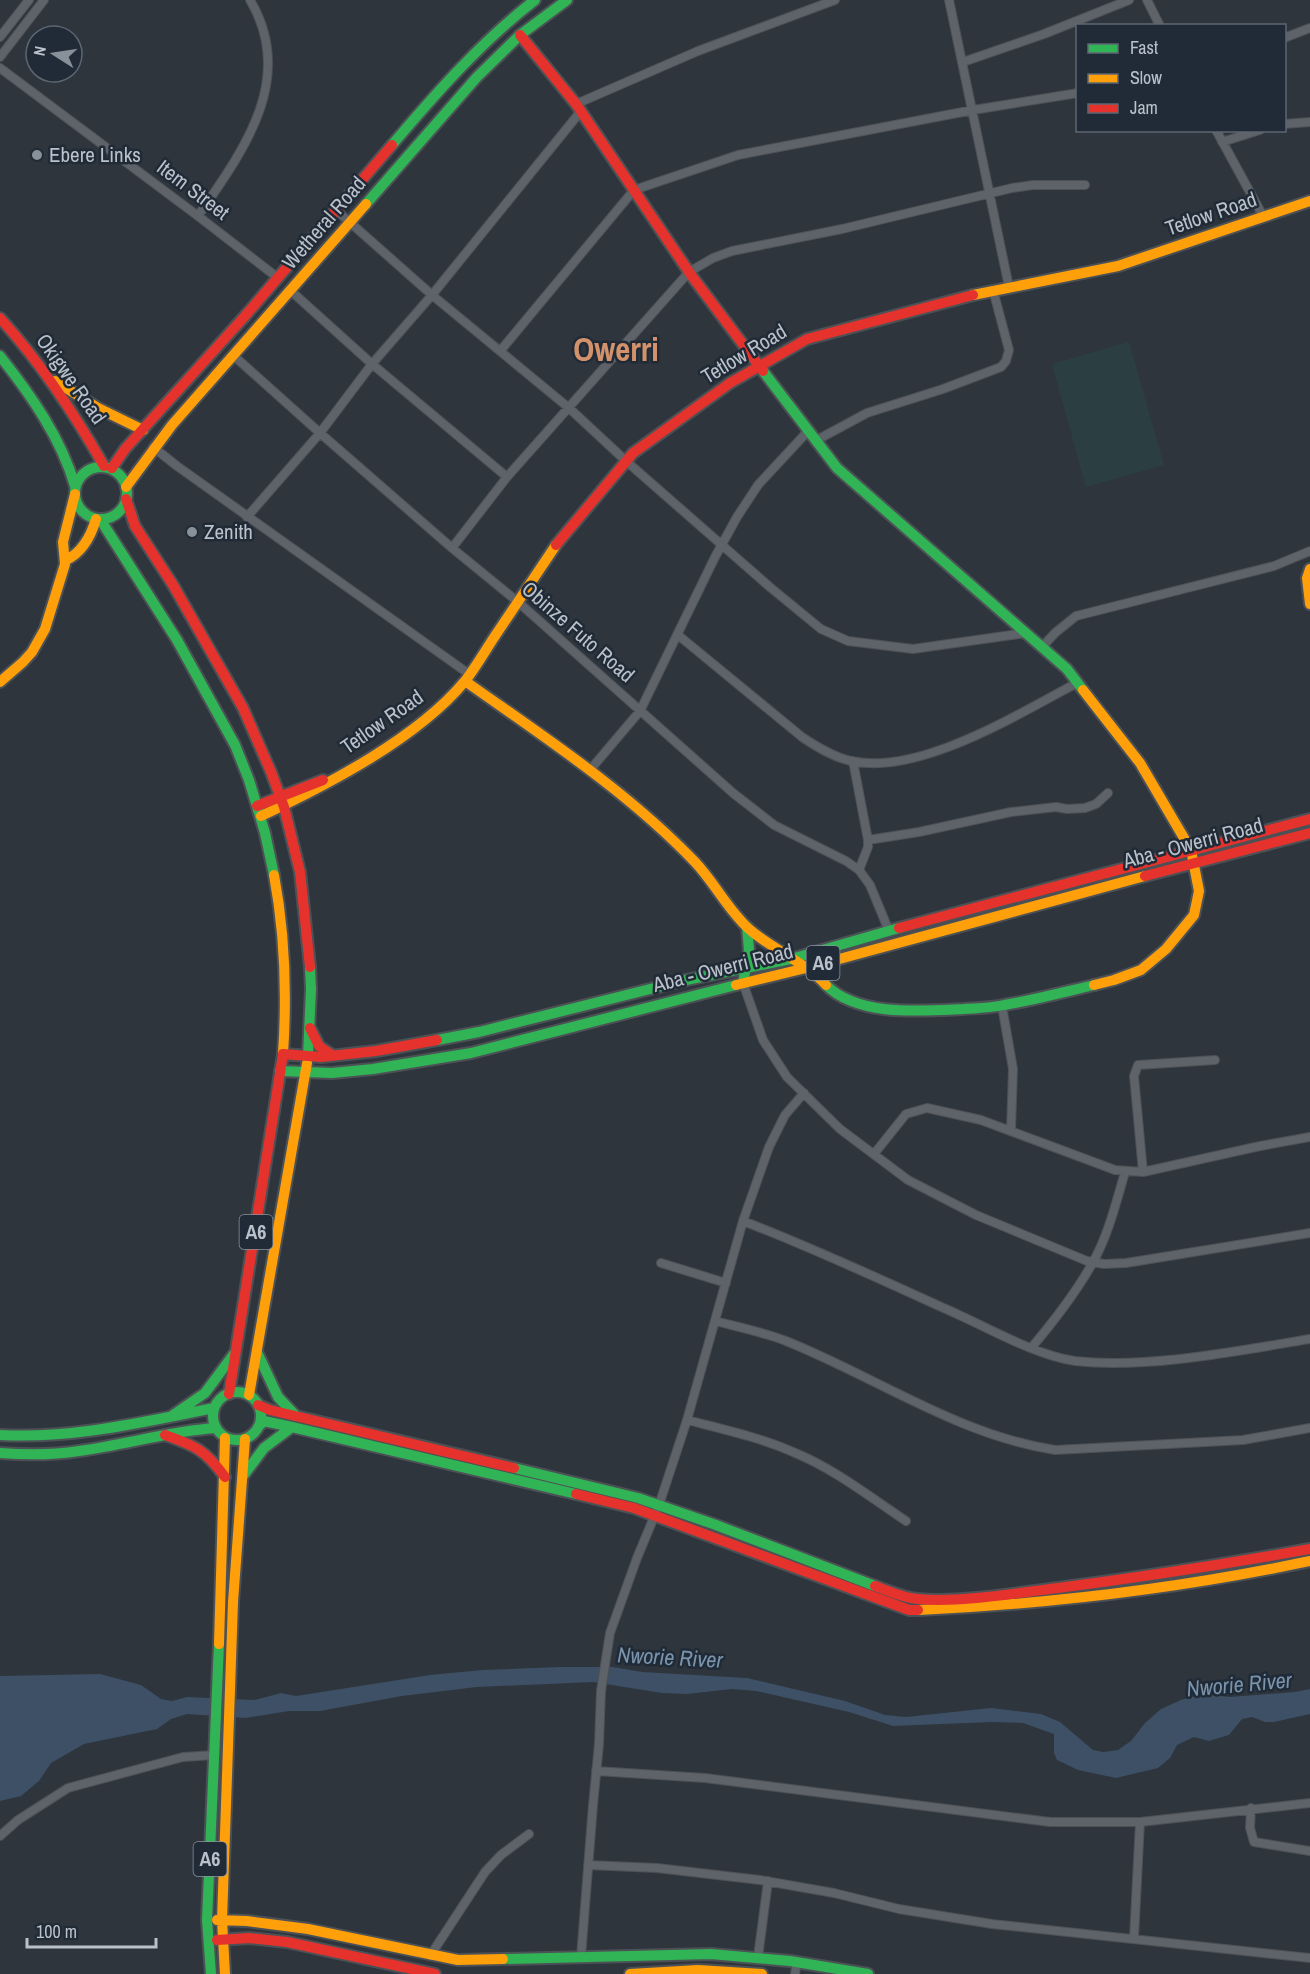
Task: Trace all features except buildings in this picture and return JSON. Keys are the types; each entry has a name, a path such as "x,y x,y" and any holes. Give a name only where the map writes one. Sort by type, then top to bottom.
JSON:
{"main road":[{"name":"Wetheral Road","path":"108,467 278,278 447,82 519,5 535,0"},
{"name":"Wetheral Road","path":"126,487 153,447 477,77 520,35 567,0"},
{"path":"467,677 635,806 695,862 747,927 791,959 815,973 836,993 863,1005 884,1009 940,1011 1002,1006 1114,980 1141,970 1166,949 1194,915 1199,891 1191,850 1140,763 1067,669 837,468 689,273 578,108 520,35"},
{"name":"Tetlow Road","path":"259,811 311,793 416,727 467,677 560,539 633,453 730,382 807,339 993,290 1118,266 1310,201"},
{"name":"Okigwe Road","path":"0,318 26,346 49,377 108,467"},
{"path":"0,356 13,371 52,432 72,470 78,506 86,514 98,519 157,606 215,708 245,768 273,862 285,948 287,999 283,1054"},
{"path":"49,377 90,404 122,422 143,430"},
{"path":"0,682 36,648 48,623 66,560 63,542 80,476 87,470 108,467 124,479 126,499 135,526 173,585 243,708 267,761 282,802 300,872 304,905 310,969 308,1055"},
{"path":"98,519 114,516 126,499"},
{"path":"66,560 79,552 98,519"},
{"path":"1310,569 1307,578 1310,604"},
{"name":"Aba - Owerri Road","path":"283,1054 332,1055 375,1052 479,1032 686,980 791,959 1310,819"},
{"name":"Aba - Owerri Road","path":"280,1071 332,1073 373,1069 471,1053 806,968 1194,862 1310,833"},
{"path":"743,983 742,970 750,940 747,927"},
{"path":"310,1029 319,1046 332,1055"},
{"name":"A6","path":"229,1394 283,1054"},
{"name":"A6","path":"249,1395 308,1055"},
{"name":"A6","path":"302,1096 309,1084 317,1078 332,1073"},
{"path":"250,1271 271,1275"},
{"path":"256,1350 278,1397 294,1421"},
{"path":"173,1415 205,1393 235,1353"},
{"path":"294,1421 264,1421 251,1436 232,1440 225,1438 216,1428 213,1422 214,1408 223,1397 242,1393 249,1395 258,1405 294,1421 617,1493 886,1603 919,1611 981,1607 1130,1591 1310,1561"},
{"path":"258,1405 260,1425"},
{"path":"0,1435 44,1436 92,1431 214,1408"},
{"path":"242,1478 251,1463 274,1437 294,1421"},
{"path":"0,1453 71,1452 216,1428"},
{"path":"165,1435 194,1444 213,1461 225,1477"},
{"name":"A6","path":"211,1974 207,1920 219,1656 225,1438"},
{"name":"A6","path":"225,1974 222,1920 231,1654 245,1439"},
{"path":"657,1510 898,1595 916,1599 939,1600 1030,1592 1178,1572 1310,1549"},
{"path":"207,1920 243,1919 458,1960 711,1954 797,1961 868,1974"},
{"path":"208,1941 249,1938 287,1942 435,1974"},
{"path":"410,1968 413,1952"},
{"path":"630,1974 698,1970 762,1974"}],"street":[{"path":"0,37 29,0"},
{"path":"0,57 44,0"},
{"path":"198,216 231,168 259,114 268,83 269,52 262,27 250,0"},
{"path":"247,516 320,434 372,364 432,295 578,108 698,51 834,0"},
{"path":"949,0 1009,287"},
{"path":"963,62 1044,34 1129,0"},
{"path":"1147,0 1159,24"},
{"path":"1286,37 1310,28"},
{"name":"Item Street","path":"0,68 278,278"},
{"path":"501,350 634,190 738,155 973,110 1076,93"},
{"path":"1286,124 1310,122"},
{"path":"1217,132 1263,216"},
{"path":"1222,142 1254,132"},
{"path":"452,548 507,477 689,273 713,258 732,251 842,229 990,193 1033,185 1085,185"},
{"path":"336,210 432,295 569,408 721,545 821,629 848,641 912,649 1026,633"},
{"path":"815,441 867,413 943,389 1000,367 1006,361 1009,350 993,290"},
{"path":"291,291 372,364 507,477"},
{"name":"Obinze Futo Road","path":"234,356 320,434 518,602 733,794 774,825 860,870"},
{"path":"590,770 640,711 721,545 758,485 809,430"},
{"path":"153,447 467,677"},
{"path":"1042,647 1076,616 1274,566 1310,551"},
{"path":"678,635 802,737 819,748 853,761 894,762 924,756 1012,717 1077,682"},
{"path":"853,761 868,840 868,847 860,870 870,885 889,931"},
{"path":"868,840 919,832 1011,812 1056,807 1085,808 1096,804 1108,793"},
{"path":"743,983 751,1012 763,1040 787,1077 840,1129 908,1180 976,1215 1093,1262 1104,1264 1125,1263 1310,1233"},
{"path":"1002,1006 1013,1069 1011,1130"},
{"path":"1143,1172 1134,1076 1138,1065 1215,1060"},
{"path":"581,1957 601,1691 610,1634 657,1510 687,1420 744,1221 776,1131 785,1115 804,1093"},
{"path":"874,1154 906,1114 927,1108 981,1120 1125,1172 1143,1172 1310,1137"},
{"path":"1032,1347 1061,1311 1093,1262 1111,1218 1125,1172"},
{"path":"744,1221 1032,1347 1073,1360 1140,1362 1310,1339"},
{"path":"661,1263 726,1283"},
{"path":"715,1321 786,1341 964,1424 1037,1447 1055,1450 1191,1444 1243,1440 1310,1428"},
{"path":"687,1420 795,1452 906,1521"},
{"path":"0,1836 18,1820 68,1788 215,1749"},
{"path":"596,1771 705,1778 1050,1822 1140,1822 1310,1803"},
{"path":"1251,1808 1250,1827 1254,1842 1310,1851"},
{"path":"1134,1938 1140,1822"},
{"path":"430,1956 485,1872 529,1834"},
{"path":"588,1865 657,1868 768,1881 834,1893 899,1909 980,1922 1310,1958"},
{"path":"758,1957 768,1881"},
{"path":"795,1974 797,1961"}],"green space":[{"path":"1129,342 1164,465 1086,487 1052,364"}],"water":[{"path":"613,1667 642,1672 747,1678 845,1701 885,1715 906,1717 991,1708 1041,1714 1060,1722 1093,1750 1103,1752 1118,1750 1131,1741 1145,1723 1161,1709 1202,1694 1230,1697 1310,1689 1310,1714 1274,1722 1265,1722 1252,1717 1242,1719 1229,1735 1209,1741 1194,1737 1177,1745 1170,1758 1158,1768 1116,1778 1078,1770 1057,1760 1054,1753 1054,1734 1023,1723 893,1726 849,1712 756,1691 732,1689 687,1694 662,1693 593,1682 477,1687 402,1696 320,1711 289,1711 246,1718 187,1714 171,1719 157,1729 84,1744 51,1763 39,1781 21,1796 0,1801 0,1676 100,1674 141,1685 161,1699 172,1701 187,1697 255,1700 281,1693 296,1696 430,1675 482,1670"}],"traffic: fast":[{"path":"392,145 460,69 496,33 535,0"},
{"path":"366,204 477,77 520,35 567,0"},
{"path":"0,356 44,418 62,451 75,486"},
{"path":"763,371 837,468 1067,669 1083,690"},
{"path":"96,467 106,467 116,471 123,478 127,493 123,508 116,515 106,519 96,519 86,515 79,508 75,498 75,488 79,478 86,471 96,467"},
{"path":"100,519 177,640 235,745 249,780 265,833 274,875"},
{"path":"743,983 749,950 747,927"},
{"path":"437,1040 479,1032 686,980 791,959 899,928"},
{"path":"308,1055 310,967"},
{"path":"280,1071 332,1073 373,1069 471,1053 736,985"},
{"path":"826,985 855,1003 910,1011 994,1007 1094,985"},
{"path":"257,1352 278,1397 296,1416"},
{"path":"173,1415 205,1393 234,1354"},
{"path":"232,1392 242,1392 254,1399 261,1411 261,1416 261,1421 254,1433 242,1440 232,1440 217,1429 213,1421 213,1411 224,1396 232,1392"},
{"path":"0,1435 27,1436 81,1432 214,1408"},
{"path":"260,1425 264,1421 292,1427 576,1494"},
{"path":"243,1476 264,1448 292,1427"},
{"path":"0,1453 69,1452 216,1428"},
{"path":"514,1468 638,1498 716,1525 875,1586"},
{"path":"211,1974 207,1920 219,1644"},
{"path":"503,1959 711,1954 790,1961 868,1974"}],"traffic: slow":[{"path":"973,295 1118,266 1310,201"},
{"path":"126,487 172,425 366,204"},
{"path":"55,381 98,408 143,430"},
{"path":"0,682 32,652 45,629 65,564 63,542 75,494"},
{"path":"66,560 86,543 96,519"},
{"path":"261,816 314,790 370,758 423,722 445,702 473,670 556,545"},
{"path":"1310,569 1307,578 1310,604"},
{"path":"465,681 613,788 669,836 695,862 749,929 808,969 826,985"},
{"path":"1083,690 1140,763 1191,850 1199,891 1194,915 1166,949 1141,970 1094,985"},
{"path":"274,875 281,919 284,964 283,1054"},
{"path":"736,985 1145,876"},
{"path":"249,1395 307,1063"},
{"path":"219,1644 225,1438"},
{"path":"225,1974 222,1920 233,1602 245,1439"},
{"path":"918,1610 1017,1604 1164,1587 1310,1561"},
{"path":"217,1920 247,1921 308,1929 458,1960 503,1959"},
{"path":"630,1974 698,1970 762,1974"}],"traffic: jam":[{"path":"520,35 576,104 691,275 763,371"},
{"path":"112,468 125,449 245,316 392,145"},
{"path":"556,545 633,453 730,383 807,339 973,295"},
{"path":"0,318 56,389 104,466"},
{"path":"126,499 135,526 173,585 243,708 271,772 284,807 300,872 310,967"},
{"path":"257,806 323,780"},
{"path":"899,928 1310,819"},
{"path":"1145,876 1310,833"},
{"path":"310,1028 319,1046 332,1055"},
{"path":"229,1394 283,1054 321,1057 376,1051 437,1040"},
{"path":"258,1405 270,1410 514,1468"},
{"path":"165,1435 199,1450 225,1477"},
{"path":"576,1494 634,1508 909,1610 918,1610"},
{"path":"875,1586 912,1598 970,1599 1121,1579 1310,1549"},
{"path":"217,1940 249,1938 287,1942 435,1974"}],"place":[{"name":"Ebere Links","path":"37,155"},
{"name":"Zenith","path":"192,532"}],"district":[{"name":"Owerri","path":"616,349"}],"water label":[{"name":"Nworie River","path":"670,1657"},
{"name":"Nworie River","path":"1239,1684"}]}
